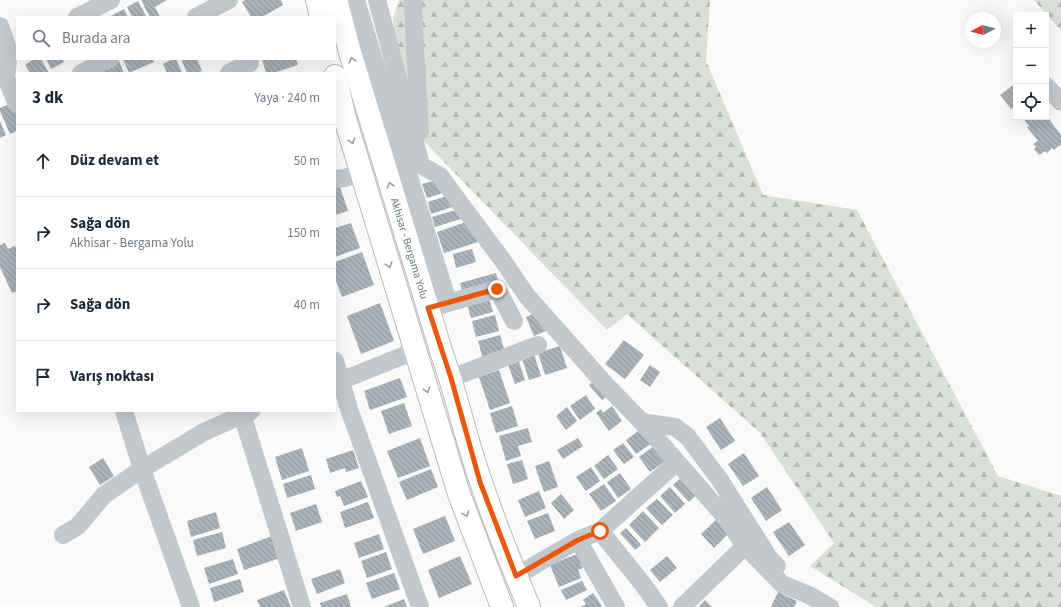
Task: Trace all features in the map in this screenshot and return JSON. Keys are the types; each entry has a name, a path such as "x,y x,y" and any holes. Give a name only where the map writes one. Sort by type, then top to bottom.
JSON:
{"main road":[{"path":"317,0 321,16"},
{"name":"Akhisar - Bergama Yolu","path":"336,0 377,140 438,305 451,378 480,482 529,607"},
{"path":"331,60 334,72"},
{"path":"336,84 339,110 361,172 459,494 502,607"}],"street":[{"path":"79,16 111,0"},
{"path":"356,0 402,154 438,305 497,289 514,321"},
{"path":"377,0 421,165"},
{"path":"413,0 421,165"},
{"path":"199,16 226,7"},
{"path":"0,26 13,50 6,78 16,102"},
{"path":"83,72 108,60"},
{"path":"230,72 250,63 248,60"},
{"path":"1049,89 1061,102"},
{"path":"377,140 440,176 504,261 527,296 605,384 642,422 726,518 745,546 782,584 809,595 830,607"},
{"path":"336,179 345,178 361,172"},
{"path":"451,378 538,345"},
{"path":"338,382 415,351"},
{"path":"336,368 338,382 420,607"},
{"path":"124,412 142,469 191,607"},
{"path":"63,535 78,526 104,495 142,469 204,432 246,412 302,607"},
{"path":"642,422 675,427 688,437 724,486 769,558 809,595"},
{"path":"516,576 578,540 600,531 677,462"},
{"path":"600,531 642,583 659,607"},
{"path":"578,540 616,607"},
{"path":"682,607 745,546"}],"green space":[{"path":"399,0 710,0 706,61 763,195 857,210 998,476 1061,496 1061,607 876,607 810,566 834,543 760,433 627,314 607,330 417,134 394,48 393,18"},
{"path":"1034,0 1061,0 1061,31 1049,17 1049,12 1044,12"}],"building":[{"path":"141,0 167,0 155,7 160,16 149,16"},
{"path":"245,0 281,0 283,5 264,16 250,16 242,2"},
{"path":"138,1 146,16 132,16 127,7"},
{"path":"124,9 128,16 111,16"},
{"path":"32,60 42,60 48,72 29,72 25,65"},
{"path":"46,60 63,60 64,62 51,69"},
{"path":"123,60 153,60 154,62 129,72"},
{"path":"171,60 176,60 182,72 167,72 163,64"},
{"path":"181,60 197,60 202,71 187,72"},
{"path":"262,60 296,60 298,65 276,72 266,72"},
{"path":"119,61 124,72 103,72 101,68"},
{"path":"1013,85 1013,108 1011,109 1000,95"},
{"path":"12,103 16,112 16,131 10,134 0,108"},
{"path":"1049,119 1061,135 1061,147 1060,145 1054,150 1052,148 1047,153 1045,151 1039,155 1034,149 1036,147 1033,144 1038,141 1027,127 1029,126 1024,120"},
{"path":"0,121 6,135 0,138"},
{"path":"437,180 446,192 427,198 422,184"},
{"path":"338,181 348,211 336,215 336,182"},
{"path":"450,195 455,206 431,214 428,202"},
{"path":"459,209 464,218 435,227 432,217"},
{"path":"469,221 481,241 444,253 437,232"},
{"path":"351,223 360,248 336,257 336,228"},
{"path":"5,243 8,249 15,246 16,248 16,291 12,293 0,267 0,245"},
{"path":"472,249 476,262 456,268 453,254"},
{"path":"362,252 374,285 342,297 336,281 336,262"},
{"path":"496,273 500,287 464,297 460,283"},
{"path":"488,295 493,312 471,318 466,301"},
{"path":"380,303 394,341 361,354 347,316"},
{"path":"539,311 548,330 534,336 526,317"},
{"path":"495,315 499,331 476,337 472,321"},
{"path":"500,335 505,353 483,359 478,341"},
{"path":"624,340 644,355 625,379 605,364"},
{"path":"560,346 567,368 545,375 538,353"},
{"path":"534,354 541,376 529,380 522,358"},
{"path":"518,359 525,380 515,384 507,362"},
{"path":"650,365 660,372 650,387 640,380"},
{"path":"499,370 510,403 490,410 479,377"},
{"path":"400,378 407,397 370,410 364,391"},
{"path":"597,378 610,394 602,400 589,385"},
{"path":"586,395 595,409 580,420 570,406"},
{"path":"404,403 412,426 389,434 381,411"},
{"path":"512,406 518,426 496,433 490,413"},
{"path":"612,406 622,421 609,431 596,413 601,409 603,413"},
{"path":"567,407 577,421 566,430 556,416"},
{"path":"720,418 735,441 721,450 706,427"},
{"path":"528,428 532,442 518,446 521,456 506,461 499,436"},
{"path":"641,429 652,443 636,454 626,440"},
{"path":"420,438 430,466 398,478 387,451"},
{"path":"578,438 583,446 563,459 557,450"},
{"path":"623,443 634,457 624,464 613,450"},
{"path":"654,446 665,461 650,472 639,457"},
{"path":"302,448 309,471 282,480 275,457"},
{"path":"353,450 359,468 346,472 345,468 330,473 326,459"},
{"path":"744,453 759,476 743,486 728,464"},
{"path":"608,455 618,469 604,479 594,466"},
{"path":"103,458 114,476 100,485 89,467"},
{"path":"522,460 528,479 513,484 507,464"},
{"path":"549,461 558,487 544,492 535,466"},
{"path":"591,467 600,481 586,491 576,477"},
{"path":"431,469 438,487 407,500 399,482"},
{"path":"620,473 631,489 618,498 607,482"},
{"path":"685,474 700,491 689,502 673,485"},
{"path":"311,475 315,489 287,498 283,484"},
{"path":"361,481 368,497 344,506 340,496 337,497 335,491"},
{"path":"604,484 616,501 601,511 589,494"},
{"path":"670,487 685,504 675,513 660,496"},
{"path":"767,487 782,510 766,521 751,498"},
{"path":"539,491 546,508 525,517 518,500"},
{"path":"561,494 574,510 564,519 551,503"},
{"path":"657,499 673,515 662,525 646,508"},
{"path":"368,502 374,518 345,528 340,512"},
{"path":"316,504 322,522 296,531 290,513"},
{"path":"643,511 659,528 645,542 629,525"},
{"path":"216,512 220,528 191,537 187,521"},
{"path":"548,513 555,531 535,539 527,521"},
{"path":"445,516 455,541 423,554 413,529"},
{"path":"718,518 731,531 714,548 701,534"},
{"path":"789,522 805,545 789,556 773,532"},
{"path":"626,528 641,545 635,550 620,533"},
{"path":"222,532 226,548 197,556 193,540"},
{"path":"379,534 384,549 359,558 354,543"},
{"path":"272,536 280,558 244,570 237,549"},
{"path":"386,552 392,569 367,578 361,561"},
{"path":"577,554 583,568 578,570 581,578 559,587 550,565"},
{"path":"460,556 472,584 439,598 428,570"},
{"path":"667,556 677,568 660,582 650,570"},
{"path":"233,559 238,574 209,584 204,568"},
{"path":"340,569 345,583 317,594 311,579"},
{"path":"394,573 400,589 372,599 366,583"},
{"path":"240,579 244,592 214,602 210,588"},
{"path":"582,581 587,590 566,600 561,590"},
{"path":"284,590 291,607 260,607 257,600"},
{"path":"778,592 797,601 794,607 771,607"},
{"path":"593,593 602,606 581,607 586,604 583,600"},
{"path":"347,594 351,607 321,607 320,603"},
{"path":"404,599 407,607 384,607"},
{"path":"705,600 712,607 698,607"}],"route":[{"path":"497,289 428,308 451,378 480,482 516,576 578,540 600,531"}]}
